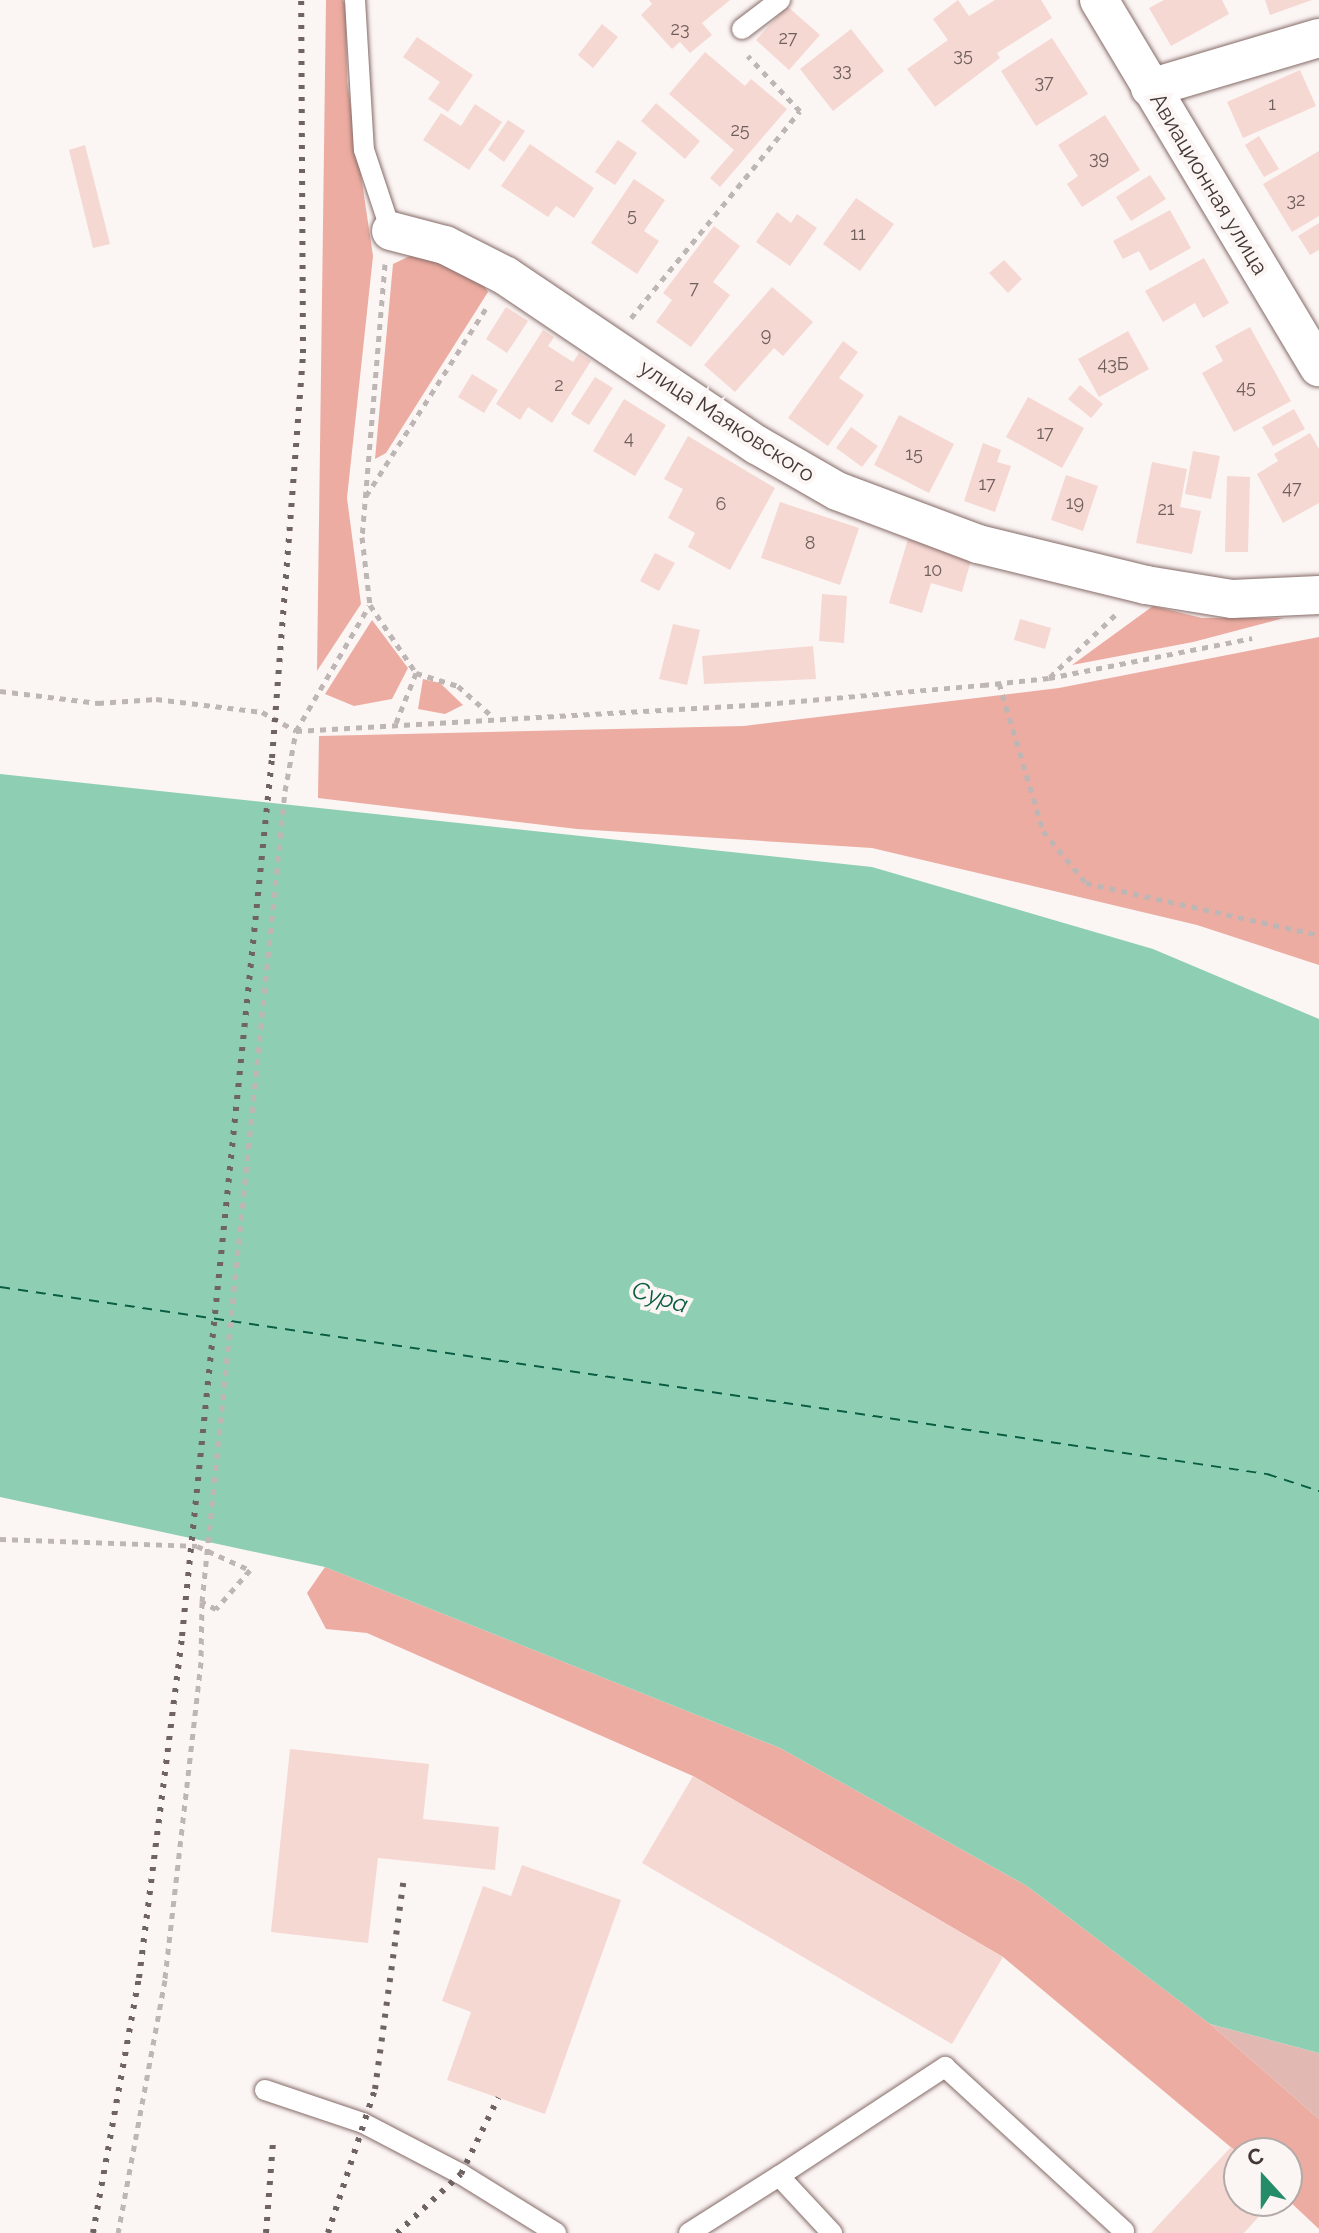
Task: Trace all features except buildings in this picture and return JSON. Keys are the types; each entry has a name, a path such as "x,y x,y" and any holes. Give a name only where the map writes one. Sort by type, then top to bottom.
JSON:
{"street":[{"name":"Авиационная улица","path":"1099,0 1319,367"},
{"path":"1150,88 1319,38"},
{"name":"улица Маяковского","path":"391,231 445,245 506,276 757,445 837,491 978,544 1146,585 1232,599 1319,595"}],"lane":[{"path":"355,0 364,150 391,231"},
{"path":"742,29 780,0"},
{"path":"689,2233 945,2067 1124,2231"},
{"path":"265,2090 363,2123 461,2174 556,2233"},
{"path":"779,2176 832,2233"}],"path":[{"path":"611,344 800,111 743,51 742,29"},
{"path":"391,231 362,537 370,605 416,673 458,686 493,716"},
{"path":"366,497 506,276"},
{"path":"1049,678 1146,585"},
{"path":"118,2233 165,1980 201,1662 202,1602 285,791 296,731 370,605"},
{"path":"0,691 98,703 156,699 262,712 296,731 493,716 753,705 999,683 1049,678 1255,637"},
{"path":"396,723 416,673"},
{"path":"999,683 1043,831 1086,883 1319,935"},
{"path":"0,1539 197,1546 250,1570 216,1609 202,1602"}],"shaded area":[{"path":"326,0 343,0 346,6 347,81 373,256 347,498 361,604 317,671"},
{"path":"414,254 476,274 488,292 386,453 375,459 393,264"},
{"path":"1153,606 1202,618 1284,618 1193,642 1072,665"},
{"path":"372,620 408,668 392,699 354,706 325,694"},
{"path":"1319,637 1319,965 1197,925 872,848 577,829 318,798 319,736 744,726 1059,688"},
{"path":"423,679 440,683 463,705 445,714 418,709"},
{"path":"325,1567 780,1748 1027,1886 1210,2024 1319,2119 1319,2229 1303,2214 1303,2137 1223,2137 1223,2141 1003,1957 693,1776 367,1633 326,1629 307,1593"},
{"path":"1210,2024 1319,2053 1319,2119"}],"water":[{"name":"Сура","path":"0,774 872,867 1153,949 1319,1019 1319,2053 1210,2024 1027,1886 780,1748 325,1567 0,1497"}],"ferry route":[{"path":"0,1287 1267,1474 1319,1491"}],"railway":[{"path":"93,2233 139,1978 182,1636 272,758 303,353 301,0"},
{"path":"328,2233 375,2089 404,1878"},
{"path":"397,2233 461,2174 498,2098"},
{"path":"266,2233 273,2141"}]}
